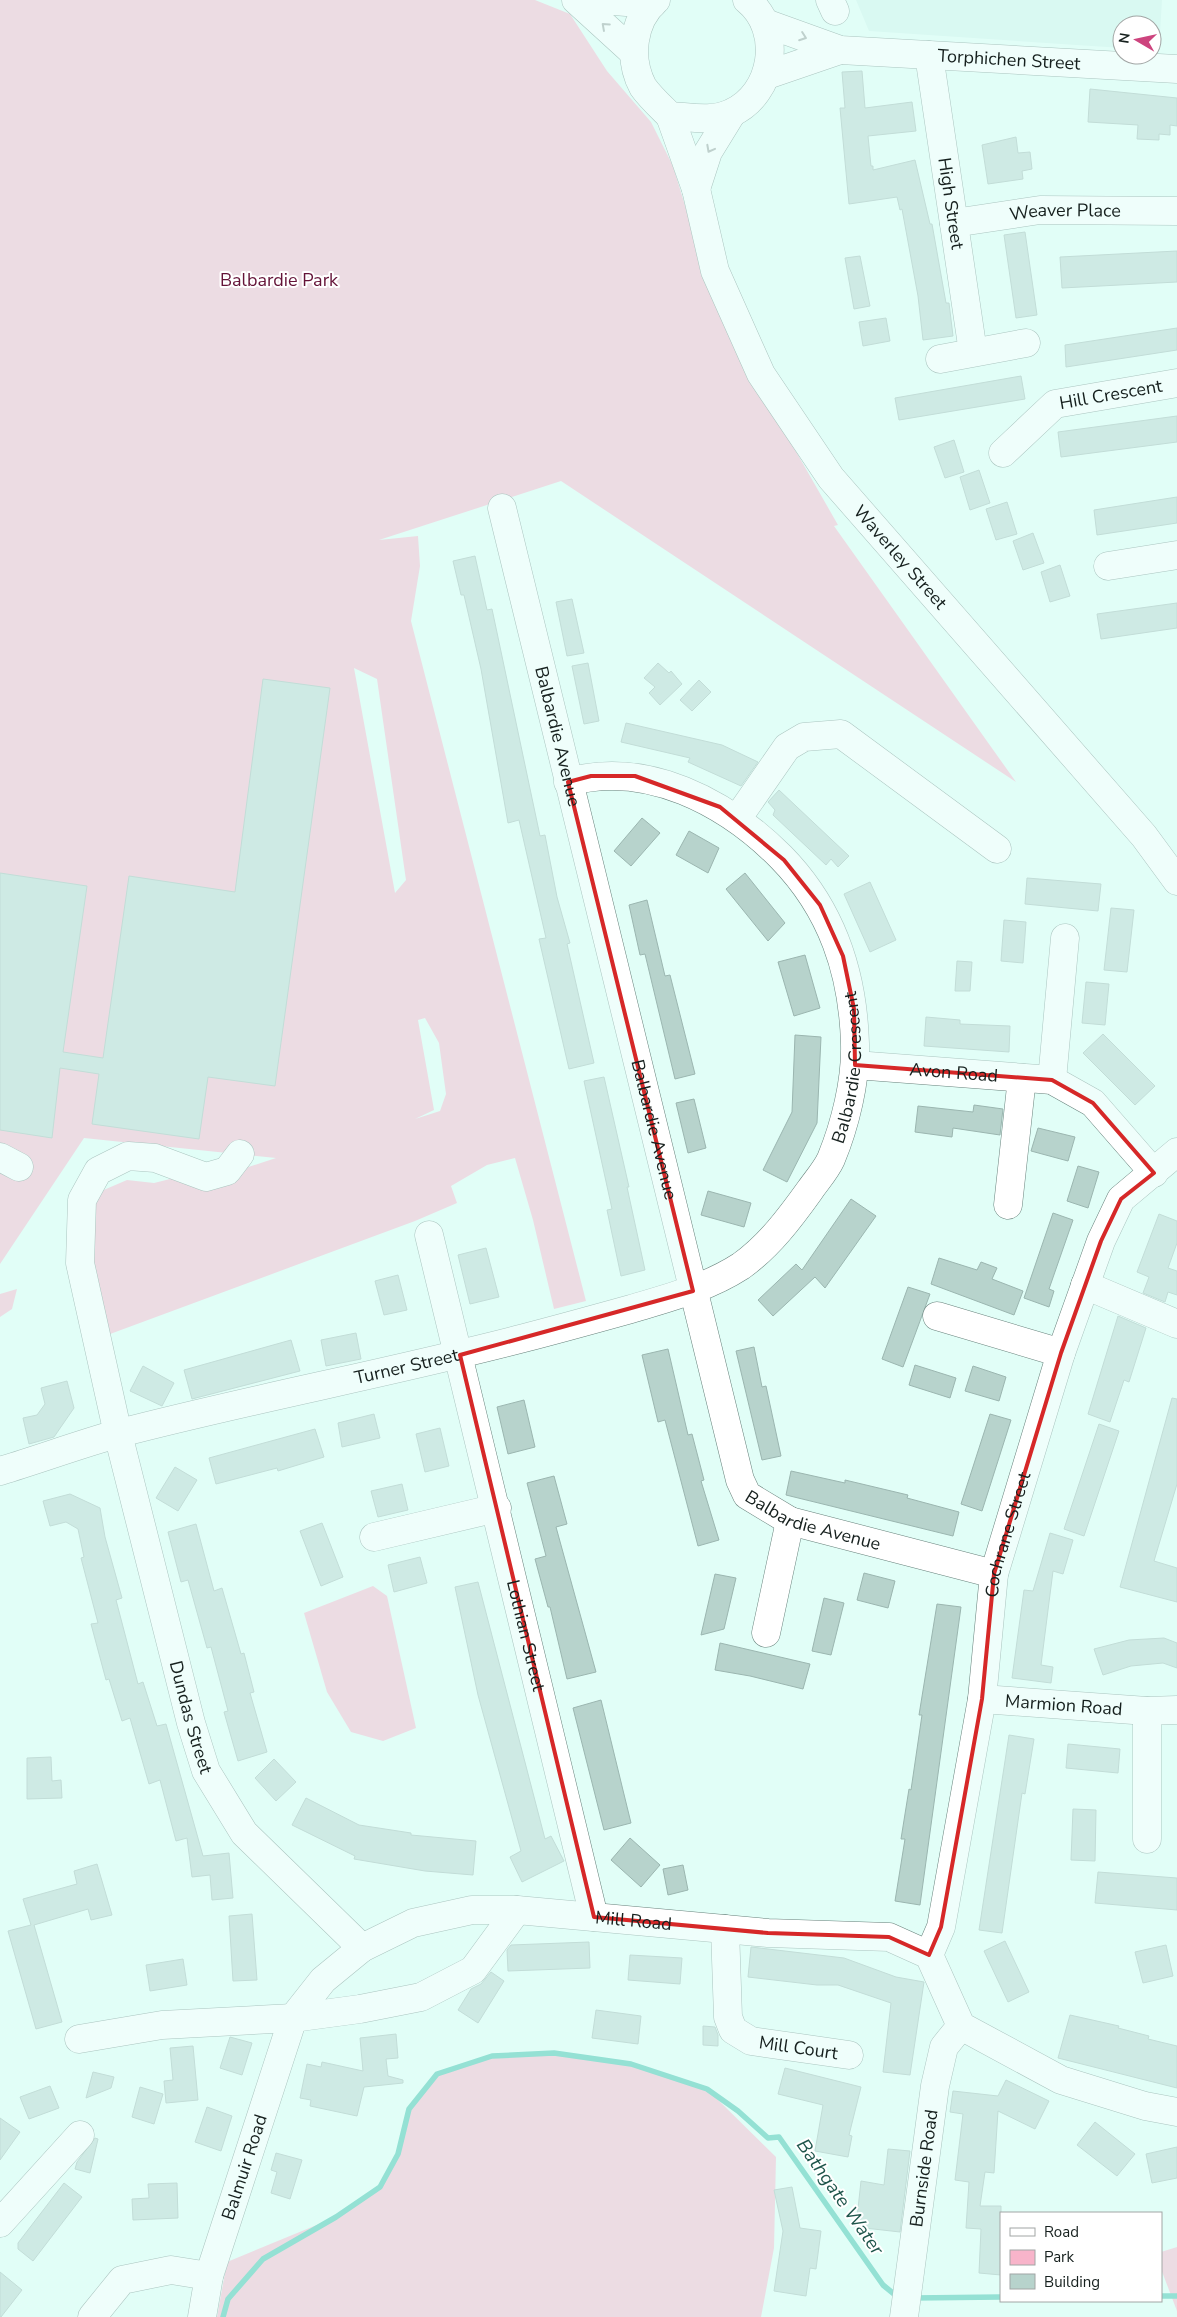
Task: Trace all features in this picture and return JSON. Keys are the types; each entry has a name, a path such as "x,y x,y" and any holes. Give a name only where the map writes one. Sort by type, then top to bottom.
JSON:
{"street":[{"path":"576,0 634,52"},
{"path":"601,0 654,2"},
{"path":"696,189 708,152 732,113 757,92 767,76 771,48 765,23 747,0"},
{"path":"654,2 638,26 634,52 637,73 644,88 670,116 714,119 732,113"},
{"name":"Torphichen Street","path":"765,23 840,50 1177,69"},
{"name":"Torphichen Street","path":"767,76 840,50"},
{"name":"High Street","path":"929,55 973,352"},
{"name":"Waverley Street","path":"670,116 696,189 715,271 761,374 832,478 1144,836 1177,881"},
{"name":"Weaver Place","path":"954,224 1040,210 1177,211"},
{"path":"940,359 1026,343"},
{"name":"Hill Crescent","path":"1004,453 1055,404 1177,383"},
{"name":"Balbardie Avenue","path":"502,508 740,1480 747,1495 760,1505 790,1521 994,1574"},
{"path":"1108,566 1177,555"},
{"path":"737,819 787,747 804,737 841,734 997,849"},
{"name":"Balbardie Crescent","path":"568,782 591,776 635,776 678,789 720,807 754,832 784,860 820,905 843,956 854,1009 855,1065 844,1116 830,1162 788,1221 741,1266 693,1291"},
{"path":"1052,1080 1065,938"},
{"name":"Avon Road","path":"855,1065 1052,1080 1093,1103 1154,1173"},
{"path":"1008,1205 1022,1078"},
{"name":"Cochrane Street","path":"929,1955 941,1927 982,1699 994,1574 1062,1353 1101,1240 1121,1199 1177,1152"},
{"name":"Dundas Street","path":"240,1154 227,1172 206,1177 155,1158 128,1156 98,1171 82,1200 80,1263 118,1434 191,1723 206,1771 244,1833 362,1948"},
{"name":"Lothian Street","path":"429,1235 460,1354 594,1917"},
{"path":"1085,1285 1177,1324"},
{"name":"Turner Street","path":"0,1471 118,1434 460,1354 693,1291"},
{"path":"937,1316 1062,1353"},
{"path":"374,1537 497,1508"},
{"path":"766,1633 790,1521"},
{"name":"Marmion Road","path":"982,1699 1147,1711 1177,1710"},
{"name":"Marmion Road","path":"1147,1711 1147,1839"},
{"name":"Mill Road","path":"294,2018 323,1980 362,1948 413,1923 472,1910 517,1910 768,1933 889,1937 929,1955"},
{"path":"79,2039 162,2025 294,2018 360,2009 421,1997 473,1970 517,1910"},
{"name":"Mill Court","path":"725,1929 728,2017 733,2030 751,2041 849,2055"},
{"path":"929,1955 961,2026 1061,2080 1145,2106 1177,2112"},
{"name":"Balmuir Road","path":"202,2317 209,2276 294,2018"},
{"name":"Burnside Road","path":"904,2316 935,2086 944,2047 961,2026"},
{"path":"0,2223 80,2135"},
{"path":"92,2317 122,2280 171,2270 209,2276"}],"highlighted area":[{"path":"591,776 635,776 720,807 784,860 820,905 843,956 854,1009 855,1065 1052,1080 1093,1103 1154,1173 1121,1199 1101,1241 1061,1353 994,1574 982,1699 941,1927 929,1955 889,1937 768,1933 594,1917 460,1355 693,1291 568,782"}],"shaded area":[{"path":"856,0 1162,0 1161,15 1112,15 1112,47 869,31"}],"green space":[{"name":"Balbardie Park","path":"0,0 535,0 570,14 607,71 651,122 673,166 694,235 754,378 838,525 834,526 1016,782 561,481 379,540 418,536 420,566 411,621 586,1301 554,1309 533,1220 515,1158 487,1165 451,1186 457,1203 415,1221 102,1337 88,1283 92,1195 127,1180 154,1183 178,1177 212,1179 276,1158 84,1138 0,1264","holes":["354,668 377,679 406,880 395,893","425,1018 439,1043 446,1094 440,1111 415,1119 434,1110 418,1020"]},
{"path":"17,1289 12,1309 0,1317 0,1294"},
{"path":"373,1586 387,1596 416,1728 383,1741 351,1732 327,1692 304,1613"},
{"path":"554,2053 631,2064 707,2089 776,2157 774,2248 761,2317 217,2317 227,2262 336,2217 380,2187 398,2154 409,2109 437,2074 492,2056"},
{"path":"1177,2247 1177,2311 1162,2272 1162,2252"}],"building":[{"path":"862,71 865,108 912,102 916,131 868,136 871,166 873,166 873,170 915,160 930,224 932,224 946,303 949,303 953,336 923,340 918,296 902,209 900,210 897,197 849,204 840,108 845,108 842,72"},
{"path":"1090,89 1177,98 1177,126 1170,125 1170,135 1159,134 1159,140 1137,139 1138,125 1088,122"},
{"path":"1016,137 1018,153 1030,152 1032,169 1022,171 1023,179 988,184 982,145"},
{"path":"1025,232 1037,315 1016,318 1004,235"},
{"path":"1177,251 1177,282 1062,288 1060,257"},
{"path":"860,256 870,306 854,309 845,258"},
{"path":"886,318 890,341 863,346 859,322"},
{"path":"1177,328 1177,350 1066,367 1065,345"},
{"path":"1021,376 1025,399 899,420 895,398"},
{"path":"1177,416 1177,442 1061,457 1058,432"},
{"path":"954,440 964,472 945,478 934,447"},
{"path":"979,470 990,503 970,510 960,477"},
{"path":"1177,497 1177,523 1097,535 1094,510"},
{"path":"1007,502 1017,534 996,540 986,509"},
{"path":"1033,533 1044,563 1023,570 1013,541"},
{"path":"475,556 487,610 492,609 540,836 545,835 557,897 570,943 567,944 594,1063 569,1069 539,939 546,938 519,820 508,823 481,669 464,595 461,595 453,561"},
{"path":"1060,565 1070,596 1050,602 1041,572"},
{"path":"572,599 584,653 567,656 556,602"},
{"path":"1177,603 1177,628 1101,639 1097,614"},
{"path":"588,663 599,721 584,724 572,666"},
{"path":"658,663 669,673 671,671 682,684 660,705 649,693 655,687 644,678"},
{"path":"263,679 330,688 275,1086 208,1077 199,1139 92,1124 99,1074 60,1068 52,1138 0,1130 0,873 87,886 63,1052 103,1058 129,876 235,892"},
{"path":"699,680 711,692 692,711 680,700"},
{"path":"626,723 722,745 758,762 741,786 688,762 690,758 621,742"},
{"path":"779,790 849,856 838,867 831,859 826,865 773,815 775,810 768,802"},
{"path":"642,818 660,833 631,866 614,851"},
{"path":"689,831 719,848 708,873 676,855"},
{"path":"745,873 785,923 768,941 726,889"},
{"path":"1027,878 1101,884 1098,911 1025,904"},
{"path":"870,882 896,940 870,952 844,894"},
{"path":"647,900 665,976 670,975 695,1074 675,1079 645,954 640,955 629,905"},
{"path":"1111,908 1134,910 1127,972 1104,970"},
{"path":"1004,920 1026,922 1023,963 1001,961"},
{"path":"805,955 820,1008 794,1016 778,962"},
{"path":"957,961 972,962 970,991 955,991"},
{"path":"1086,982 1109,984 1105,1025 1082,1023"},
{"path":"926,1017 960,1020 960,1024 1010,1026 1009,1052 924,1046"},
{"path":"1103,1034 1155,1086 1135,1105 1083,1053"},
{"path":"795,1035 821,1037 817,1123 787,1182 763,1170 792,1112"},
{"path":"604,1077 629,1187 627,1187 645,1270 621,1276 607,1210 612,1209 584,1081"},
{"path":"694,1099 706,1148 688,1153 676,1103"},
{"path":"974,1105 1003,1109 1000,1135 953,1128 952,1137 915,1132 918,1106 973,1112"},
{"path":"1038,1128 1075,1137 1068,1161 1031,1151"},
{"path":"1078,1166 1099,1172 1088,1208 1067,1201"},
{"path":"708,1191 751,1203 744,1227 701,1215"},
{"path":"851,1199 876,1216 825,1288 815,1277 773,1316 758,1300 796,1264 802,1270"},
{"path":"1053,1213 1073,1220 1049,1289 1054,1291 1049,1307 1024,1298"},
{"path":"1159,1214 1177,1221 1177,1243 1168,1268 1177,1271 1177,1295 1168,1292 1165,1302 1143,1293 1149,1277 1137,1272"},
{"path":"486,1248 499,1297 470,1304 458,1255"},
{"path":"939,1258 977,1270 981,1262 997,1268 992,1279 1023,1291 1014,1315 931,1284"},
{"path":"398,1275 407,1310 384,1315 375,1281"},
{"path":"908,1287 930,1294 903,1367 882,1359"},
{"path":"1118,1316 1146,1328 1129,1382 1124,1380 1110,1422 1088,1414"},
{"path":"356,1333 361,1359 326,1366 321,1340"},
{"path":"291,1340 300,1371 192,1399 184,1370"},
{"path":"754,1347 762,1387 766,1386 781,1456 762,1460 736,1351"},
{"path":"668,1349 688,1435 692,1434 704,1480 701,1481 719,1540 698,1546 665,1420 658,1422 642,1355"},
{"path":"915,1365 956,1378 950,1398 909,1385"},
{"path":"143,1366 174,1383 162,1406 130,1391"},
{"path":"973,1366 1006,1377 999,1401 965,1391"},
{"path":"67,1381 74,1408 54,1437 29,1444 23,1418 37,1415 45,1404 41,1388"},
{"path":"1172,1398 1177,1399 1177,1484 1154,1561 1177,1568 1177,1602 1120,1587"},
{"path":"524,1400 535,1447 508,1454 497,1407"},
{"path":"374,1414 380,1438 342,1447 338,1423"},
{"path":"990,1414 1011,1420 982,1511 961,1504"},
{"path":"1099,1424 1119,1431 1084,1536 1064,1529"},
{"path":"440,1428 449,1466 425,1472 416,1434"},
{"path":"315,1429 324,1457 278,1471 277,1468 216,1484 209,1458"},
{"path":"175,1467 197,1480 178,1511 156,1498"},
{"path":"791,1471 845,1483 845,1480 908,1495 907,1498 959,1512 953,1536 786,1495"},
{"path":"554,1476 567,1524 556,1527 596,1672 567,1679 550,1607 548,1607 535,1559 546,1556 527,1483"},
{"path":"402,1484 408,1510 378,1517 371,1491"},
{"path":"70,1494 100,1508 105,1537 122,1598 116,1600 138,1684 143,1682 157,1726 166,1724 203,1856 229,1853 233,1898 212,1900 210,1875 192,1877 187,1838 176,1841 160,1780 149,1784 130,1718 122,1721 109,1679 106,1680 91,1624 98,1623 81,1558 84,1557 78,1529 66,1522 50,1526 43,1501"},
{"path":"322,1523 343,1577 321,1586 300,1531"},
{"path":"196,1524 214,1591 222,1588 241,1654 244,1653 254,1692 250,1693 267,1752 238,1761 224,1712 228,1711 211,1647 207,1648 188,1580 181,1582 168,1532"},
{"path":"1050,1533 1073,1540 1063,1574 1053,1571 1041,1665 1053,1667 1051,1683 1012,1678 1024,1590 1033,1591"},
{"path":"420,1557 427,1583 394,1592 388,1565"},
{"path":"864,1573 895,1581 888,1608 857,1600"},
{"path":"715,1574 736,1578 724,1629 701,1635"},
{"path":"478,1582 545,1839 551,1836 564,1861 522,1882 510,1857 521,1851 478,1695 455,1587"},
{"path":"824,1598 844,1603 831,1655 812,1651"},
{"path":"937,1604 961,1607 920,1905 895,1901 905,1839 901,1839 909,1789 911,1790 922,1715 919,1715"},
{"path":"1164,1638 1177,1643 1177,1668 1163,1663 1131,1666 1103,1675 1094,1649 1129,1640"},
{"path":"720,1643 810,1664 803,1689 750,1676 715,1670"},
{"path":"601,1700 631,1823 604,1830 573,1708"},
{"path":"1009,1735 1034,1739 1025,1794 1022,1793 1002,1933 979,1930"},
{"path":"1068,1744 1120,1749 1118,1773 1066,1768"},
{"path":"51,1757 52,1781 61,1780 62,1798 27,1799 27,1758"},
{"path":"274,1759 296,1782 276,1801 255,1778"},
{"path":"306,1798 359,1825 411,1833 411,1835 476,1841 473,1875 425,1871 354,1859 355,1856 292,1825"},
{"path":"1073,1809 1096,1810 1095,1861 1071,1860"},
{"path":"630,1838 660,1865 641,1887 611,1860"},
{"path":"97,1864 112,1915 91,1920 88,1909 34,1925 62,2022 36,2029 8,1931 31,1925 23,1899 77,1884 74,1871"},
{"path":"683,1865 688,1890 668,1895 663,1869"},
{"path":"1098,1872 1177,1878 1177,1910 1095,1903"},
{"path":"252,1914 257,1980 233,1981 229,1916"},
{"path":"1005,1941 1029,1992 1008,2002 984,1951"},
{"path":"589,1942 590,1968 508,1971 507,1950 511,1945"},
{"path":"1166,1945 1173,1976 1143,1983 1135,1952"},
{"path":"751,1947 844,1958 896,1977 924,1982 910,2075 883,2072 891,2003 838,1985 817,1985 748,1977"},
{"path":"630,1955 682,1958 680,1984 628,1980"},
{"path":"183,1959 187,1985 150,1991 146,1965"},
{"path":"491,1972 504,1981 478,2023 458,2010 471,1989 481,1984"},
{"path":"596,2010 641,2016 638,2044 592,2038"},
{"path":"1070,2015 1119,2026 1118,2028 1149,2036 1148,2039 1177,2046 1177,2088 1058,2058"},
{"path":"703,2026 715,2027 718,2035 718,2046 703,2045"},
{"path":"396,2034 398,2058 386,2059 388,2076 403,2080 403,2083 364,2087 357,2116 310,2106 311,2100 300,2098 307,2064 321,2067 322,2062 363,2071 360,2038"},
{"path":"230,2037 252,2043 242,2075 220,2068"},
{"path":"193,2046 198,2100 166,2103 164,2081 173,2080 170,2048"},
{"path":"785,2068 861,2087 849,2135 852,2136 848,2157 815,2151 823,2105 778,2094"},
{"path":"93,2072 114,2077 111,2088 86,2098"},
{"path":"1006,2080 1049,2101 1035,2129 998,2111 994,2173 985,2172 980,2206 1001,2206 1000,2275 979,2273 981,2229 966,2228 969,2182 955,2180 963,2114 950,2112 953,2091 998,2096"},
{"path":"50,2086 59,2108 29,2119 20,2097"},
{"path":"140,2087 163,2094 154,2124 132,2117"},
{"path":"207,2107 232,2116 221,2151 195,2142"},
{"path":"0,2118 20,2132 0,2160"},
{"path":"1095,2122 1135,2154 1117,2176 1077,2145"},
{"path":"95,2138 98,2139 90,2173 75,2169 77,2162"},
{"path":"1177,2147 1177,2178 1152,2183 1146,2154"},
{"path":"888,2149 910,2151 900,2232 856,2227 861,2181 884,2185"},
{"path":"276,2153 302,2160 290,2199 271,2193 277,2172 271,2170"},
{"path":"64,2183 82,2197 33,2261 18,2249 18,2243"},
{"path":"177,2183 178,2218 133,2220 132,2199 149,2198 148,2184"},
{"path":"792,2187 800,2228 821,2231 816,2269 810,2268 806,2296 774,2291 783,2231 774,2190"},
{"path":"0,2272 22,2290 1,2317 0,2317"}],"waterway":[{"name":"Bathgate Water","path":"223,2317 228,2299 263,2259 336,2217 380,2187 398,2154 409,2109 437,2074 492,2056 554,2053 631,2064 707,2089 738,2111 768,2138 779,2137 883,2285 899,2298"},
{"name":"Bathgate Water","path":"1162,2296 1177,2296"},
{"name":"Bathgate Water","path":"913,2298 1000,2297"}]}
